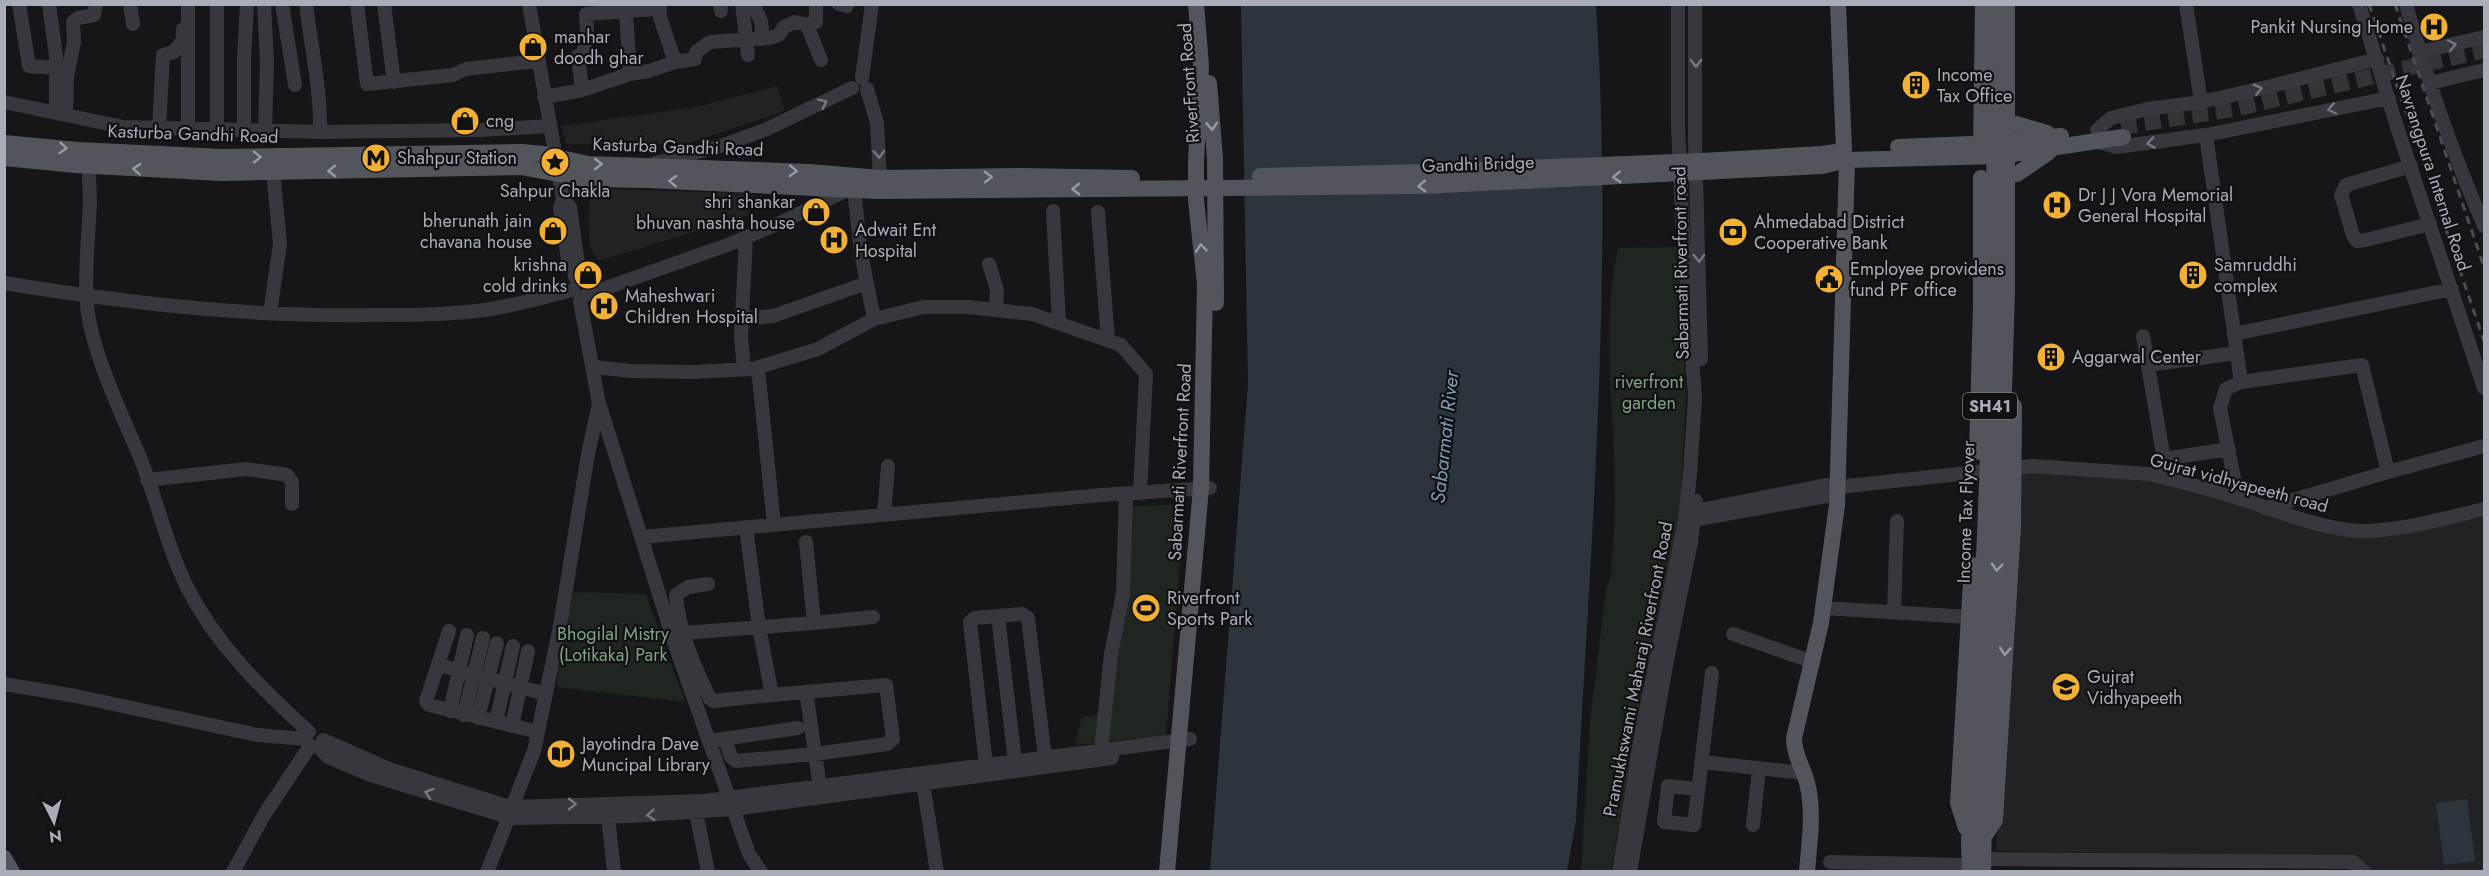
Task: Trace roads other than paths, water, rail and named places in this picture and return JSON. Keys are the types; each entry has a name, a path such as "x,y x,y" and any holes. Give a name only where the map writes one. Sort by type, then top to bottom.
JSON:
{"main road":[{"name":"RiverFront Road","path":"1196,4 1201,66 1196,161"},
{"name":"RiverFront Road","path":"1203,4 1215,158 1216,201"},
{"path":"1807,872 1811,812 1808,786 1794,751 1794,738 1824,608 1838,487 1846,155 1838,4"},
{"path":"1983,4 1981,123 1989,150 1981,177 1977,471 1958,803 1976,840 1995,820 2013,528 2017,4"},
{"name":"Income Tax Flyover","path":"1976,840 1993,316 1995,4"},
{"name":"Income Tax Flyover","path":"1977,808 2000,528 2007,302 2007,4"},
{"path":"1940,151 1981,123"},
{"name":"Gandhi Bridge","path":"1134,183 1822,160 1846,155 1989,150 2016,140 2058,142 2122,132"},
{"path":"2016,140 2058,142"},
{"path":"2017,174 2058,142"},
{"name":"Kasturba Gandhi Road","path":"4,143 184,172 588,164 650,165 699,175 844,190 1134,183"},
{"path":"1940,151 1968,166 1981,177"},
{"name":"Kasturba Gandhi Road","path":"4,159 522,152 557,164 585,179 809,172 880,178 1021,176 1134,183"},
{"name":"Sabarmati Riverfront Road","path":"1196,161 1196,200 1205,284 1205,488"},
{"name":"Sabarmati Riverfront Road","path":"1178,872 1184,745 1205,488 1217,286 1216,201"},
{"name":"Sabarmati Riverfront Road","path":"1167,872 1184,745"},
{"name":"SH41","path":"1976,840 1976,867"},
{"path":"4,858 12,872"}],"street":[{"path":"19,4 29,66 56,68"},
{"path":"49,4 61,114"},
{"path":"61,114 74,42 73,22 78,18 94,15 96,4"},
{"path":"130,4 133,24"},
{"path":"188,4 188,129"},
{"path":"217,4 217,130"},
{"path":"244,131 247,4"},
{"path":"264,4 267,62 265,131"},
{"path":"282,4 295,86"},
{"path":"306,4 314,68 320,88 320,132"},
{"path":"357,4 366,83 370,85 453,75 466,69 537,61"},
{"path":"384,4 394,82"},
{"path":"529,4 537,61 563,199 570,207 578,264 574,272 585,337 594,367 599,404 708,741 749,854 760,872"},
{"path":"742,4 748,55"},
{"path":"753,4 761,21 763,39"},
{"path":"544,97 582,90 630,74 695,59 696,52 710,42 763,39 779,35 784,27 795,22 807,25 816,22 816,4"},
{"path":"650,165 721,146 767,129 852,88 860,94 864,83 872,4"},
{"name":"Sabarmati Riverfront road","path":"1678,4 1678,125 1695,398 1690,473"},
{"name":"Sabarmati Riverfront road","path":"1690,515 1703,407 1695,140 1695,4"},
{"path":"2186,4 2201,102"},
{"name":"Navrangpura Internal Road","path":"2359,4 2484,388"},
{"name":"Navrangpura Internal Road","path":"2406,4 2419,52 2458,166 2484,226"},
{"path":"582,90 578,56 583,54 586,14 605,8 626,11 659,7 675,62"},
{"path":"626,11 630,74"},
{"path":"159,128 163,55 174,52 183,40 182,29 188,25"},
{"path":"807,25 820,60"},
{"path":"2419,52 2484,37"},
{"path":"2377,59 2201,102 2146,109 2111,118 2097,136 2116,147 2206,135 2389,98"},
{"path":"2430,84 2484,70"},
{"path":"864,83 877,123 880,178"},
{"path":"4,102 123,127 320,132 481,130 550,126"},
{"path":"2206,135 2241,382"},
{"path":"699,175 721,146"},
{"path":"88,158 90,198 87,299 90,326 187,587 219,641 328,757 371,775 510,812 608,816 696,812 731,803 820,787 923,779 986,765 1101,750 1184,745"},
{"path":"2411,166 2346,185 2341,195 2353,235 2357,241 2366,240 2430,224"},
{"path":"270,314 280,243 273,172"},
{"path":"4,283 167,313 254,320 406,321 486,316 579,293 746,237 844,190"},
{"path":"4,290 270,314 416,315 485,310 579,293 728,239 844,190"},
{"path":"844,190 874,319"},
{"path":"1053,211 1059,323"},
{"path":"1098,212 1108,340"},
{"path":"746,237 742,319 774,525"},
{"path":"989,264 997,290 996,310"},
{"path":"742,319 773,316 867,283"},
{"path":"2234,334 2452,289"},
{"path":"594,367 631,371 694,372 751,369 818,349 874,319 924,307 1032,314 1121,345 1146,374 1123,593 1111,654 1101,750"},
{"path":"2143,336 2167,478"},
{"path":"2148,365 2237,353"},
{"path":"2238,498 2220,408 2226,389 2241,382 2362,365 2388,472"},
{"path":"487,872 534,751 560,626 588,454 599,404"},
{"path":"2266,508 2484,446"},
{"path":"2164,459 2229,449"},
{"path":"884,515 888,466"},
{"name":"Gujrat vidhyapeeth road","path":"1690,515 1827,496 1838,487 2014,467 2050,467 2149,474 2238,498 2303,520 2349,530 2369,531 2426,523 2484,509"},
{"path":"147,480 246,469 264,470 287,475 292,482 292,504"},
{"name":"Pramukhswami Maharaj Riverfront Road","path":"1619,872 1643,725 1690,515 1690,473"},
{"path":"642,537 1205,488"},
{"path":"1630,872 1690,515"},
{"path":"1894,612 1897,521"},
{"path":"746,527 759,627 772,695"},
{"path":"806,543 814,623"},
{"path":"708,584 688,587 676,595 693,663 710,699 882,684 888,690 891,742 815,754 736,761 731,757 725,739"},
{"path":"1824,608 1969,617"},
{"path":"986,765 970,622 975,618 1022,614 1028,618 1045,758"},
{"path":"998,616 1015,762"},
{"path":"684,633 873,617"},
{"path":"449,631 426,701 429,705 538,732"},
{"path":"1732,634 1813,662"},
{"path":"450,711 467,635"},
{"path":"464,715 483,638"},
{"path":"478,718 497,643"},
{"path":"496,722 513,646"},
{"path":"512,726 528,651"},
{"path":"439,665 546,694"},
{"path":"1698,789 1712,673"},
{"path":"4,684 76,696 256,735 313,740"},
{"path":"806,692 820,787"},
{"path":"708,741 798,728"},
{"path":"233,872 264,815 313,740"},
{"path":"510,812 537,804 731,803 1184,745"},
{"path":"1702,762 1803,772"},
{"path":"1753,825 1759,768"},
{"path":"923,779 937,872"},
{"path":"696,812 708,872"},
{"path":"608,816 614,872"},
{"path":"1830,862 1976,867 2353,862 2364,872"}],"water":[{"name":"Sabarmati River","path":"1241,5 1596,5 1601,107 1602,209 1598,412 1576,820 1567,871 1210,872 1248,385"},
{"path":"2467,799 2475,861 2444,865 2436,803"}],"tunnel":[{"path":"2121,127 2234,109 2484,50"}],"railway":[{"path":"2369,4 2484,341"},
{"path":"2395,4 2484,267"}],"place":[{"name":"Pankit Nursing Home","path":"2434,27"},
{"name":"manhar doodh ghar","path":"533,47"},
{"name":"Income Tax Office","path":"1916,85"},
{"name":"cng","path":"465,121"},
{"name":"Shahpur Station","path":"376,158"},
{"name":"Sahpur Chakla","path":"555,162"},
{"name":"Dr J J Vora Memorial General Hospital","path":"2057,205"},
{"name":"shri shankar bhuvan nashta house","path":"816,212"},
{"name":"bherunath jain chavana house","path":"553,231"},
{"name":"Ahmedabad District Cooperative Bank","path":"1733,232"},
{"name":"Adwait Ent Hospital","path":"834,240"},
{"name":"krishna cold drinks","path":"588,275"},
{"name":"Samruddhi complex","path":"2193,275"},
{"name":"Employee providens fund PF office","path":"1829,279"},
{"name":"Maheshwari Children Hospital","path":"604,306"},
{"name":"Aggarwal Center","path":"2051,357"},
{"name":"Riverfront Sports Park","path":"1146,608"},
{"name":"Gujrat Vidhyapeeth","path":"2066,687"},
{"name":"Jayotindra Dave Muncipal Library","path":"561,754"}],"park label":[{"name":"riverfront garden","path":"1649,392"},
{"name":"Bhogilal Mistry (Lotikaka) Park","path":"613,644"}]}
